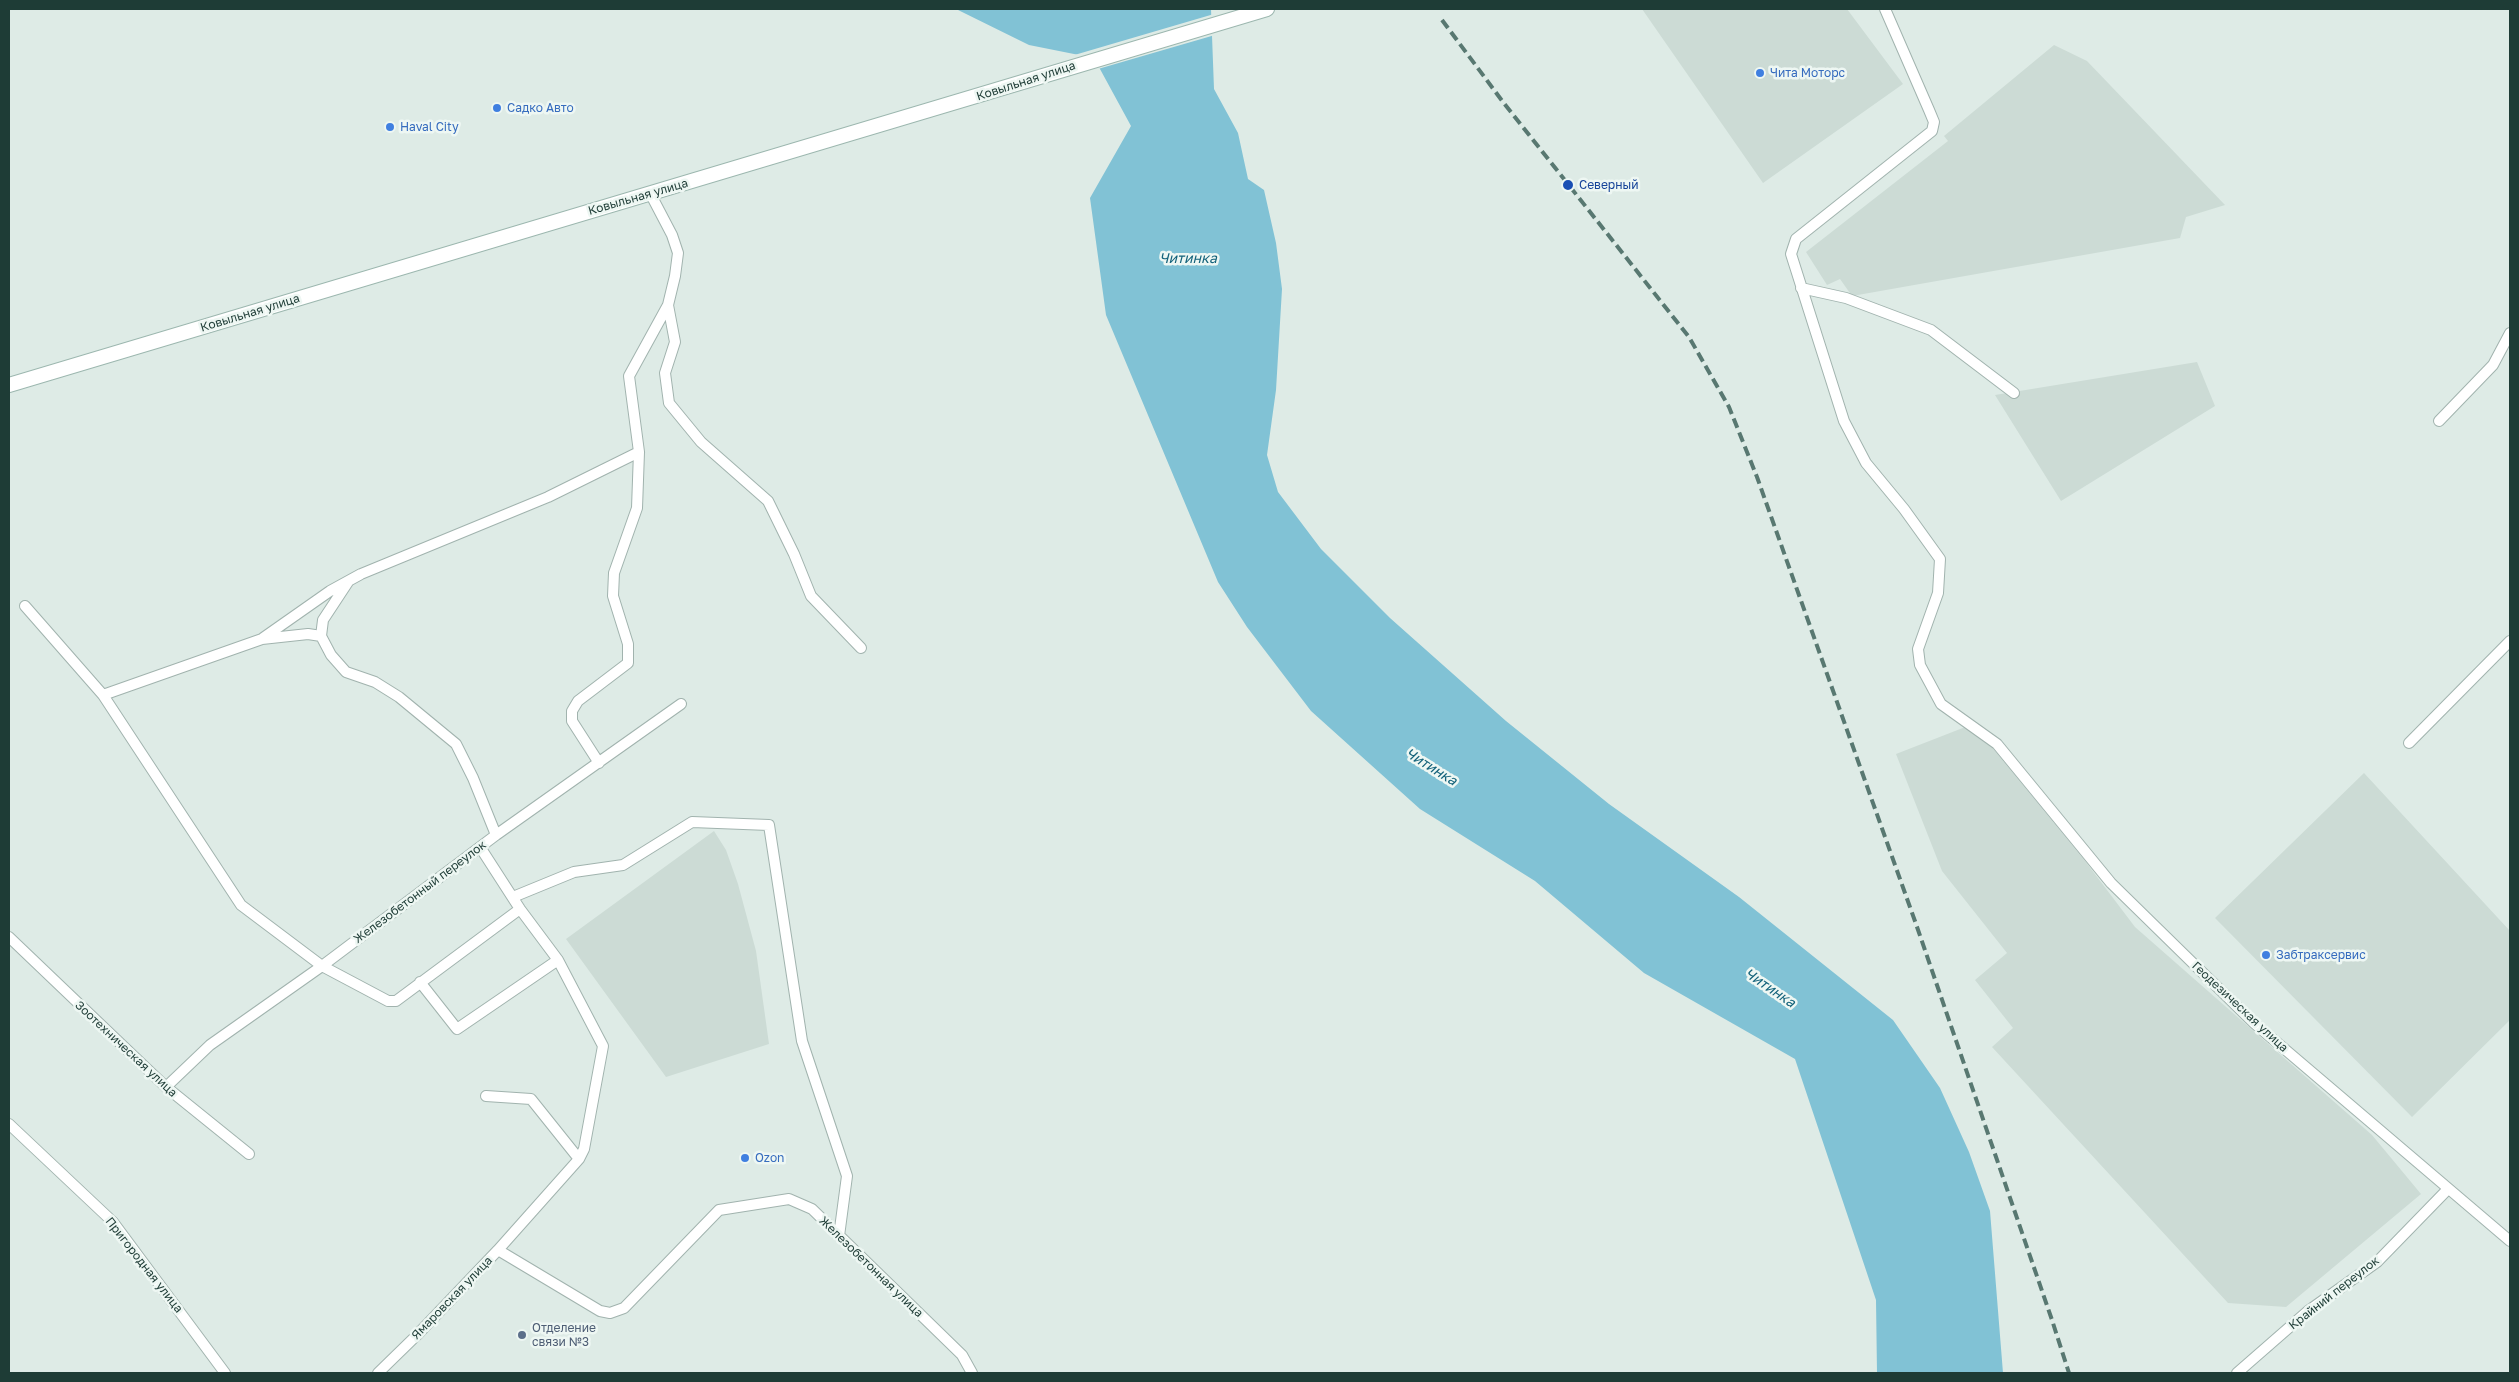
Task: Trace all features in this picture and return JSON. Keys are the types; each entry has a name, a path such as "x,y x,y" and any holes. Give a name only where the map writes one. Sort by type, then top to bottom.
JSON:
{"main road":[{"name":"Ковыльная улица","path":"9,385 1267,9"}],"street":[{"name":"Геодезическая улица","path":"1885,9 1934,122 1932,131 1796,239 1791,254 1844,421 1866,464 1904,509 1940,559 1938,593 1918,649 1920,665 1942,704 1997,744 2111,883 2132,904 2254,1023 2510,1241"},
{"path":"599,763 572,721 572,711 578,701 628,662 628,644 613,596 614,573 637,508 639,452 629,376 668,305 678,253 672,234 650,193"},
{"path":"1801,288 1846,298 1931,330 2014,392"},
{"path":"668,305 675,342 665,372 669,403 701,442 768,501 794,554 811,596 861,648"},
{"path":"2439,421 2493,365 2510,333"},
{"path":"262,639 330,591 350,580 548,497 639,452"},
{"path":"350,580 323,620 321,636 331,655 346,672 375,682 400,697 456,744 474,778 496,835"},
{"path":"25,606 103,695 241,905 322,966 388,1001 396,1001 520,910"},
{"path":"103,695 262,639 308,634 321,636"},
{"path":"2409,743 2510,641"},
{"name":"Железобетонный переулок","path":"166,1087 210,1045 322,966 496,835 681,704"},
{"path":"513,896 574,872 623,865 692,822 769,825 802,1041 847,1176 839,1236"},
{"path":"480,848 513,896 520,910 558,960 603,1046 586,1139 579,1159 498,1250"},
{"name":"Зоотехническая улица","path":"9,938 166,1087 249,1154"},
{"path":"420,982 457,1029 558,960"},
{"path":"486,1096 531,1099 579,1159"},
{"name":"Пригородная улица","path":"9,1124 113,1222 225,1373"},
{"name":"Крайний переулок","path":"2237,1373 2308,1310 2377,1262 2448,1188"},
{"name":"Железобетонная улица","path":"719,1210 789,1199 812,1209 962,1355 972,1373"},
{"name":"Ямаровская улица","path":"378,1373 498,1250 600,1311 610,1313 624,1308 719,1210"}],"shaded area":[{"path":"1642,9 1847,9 1903,84 1763,183"},
{"path":"2054,45 2087,61 2225,205 2186,217 2180,238 1852,296 1840,279 1827,285 1806,252 1948,141 1944,136"},
{"path":"2197,362 2215,406 2061,501 1995,395"},
{"path":"1973,724 2085,861 2135,927 2372,1135 2421,1194 2286,1307 2228,1303 1992,1047 2013,1028 1975,980 2007,953 1942,871 1896,754"},
{"path":"2364,773 2510,931 2510,1020 2412,1117 2215,918"},
{"path":"714,831 726,850 738,884 756,951 769,1044 666,1077 566,939"}],"water":[{"name":"Читинка","path":"956,9 1211,9 1214,89 1238,133 1248,179 1264,190 1276,243 1282,289 1276,390 1267,455 1278,492 1321,549 1390,618 1506,721 1609,804 1739,897 1893,1020 1940,1088 1969,1152 1990,1211 2003,1373 1877,1373 1876,1300 1795,1059 1644,973 1535,881 1420,809 1311,711 1247,627 1218,582 1106,315 1090,198 1131,126 1094,58 1029,45"}],"pier":[{"path":"1214,14 1215,35 1098,69 1093,60 1071,56"}],"railway":[{"path":"1442,20 1503,102 1689,337 1729,407 1757,477 1916,924 2069,1373"}],"place":[{"name":"Чита Моторс","path":"1760,73"},
{"name":"Садко Авто","path":"497,108"},
{"name":"Haval Сity","path":"390,127"},
{"name":"Северный","path":"1568,185"},
{"name":"Забтраксервис","path":"2266,955"},
{"name":"Ozon","path":"745,1158"},
{"name":"Отделение связи №3","path":"522,1335"}]}
